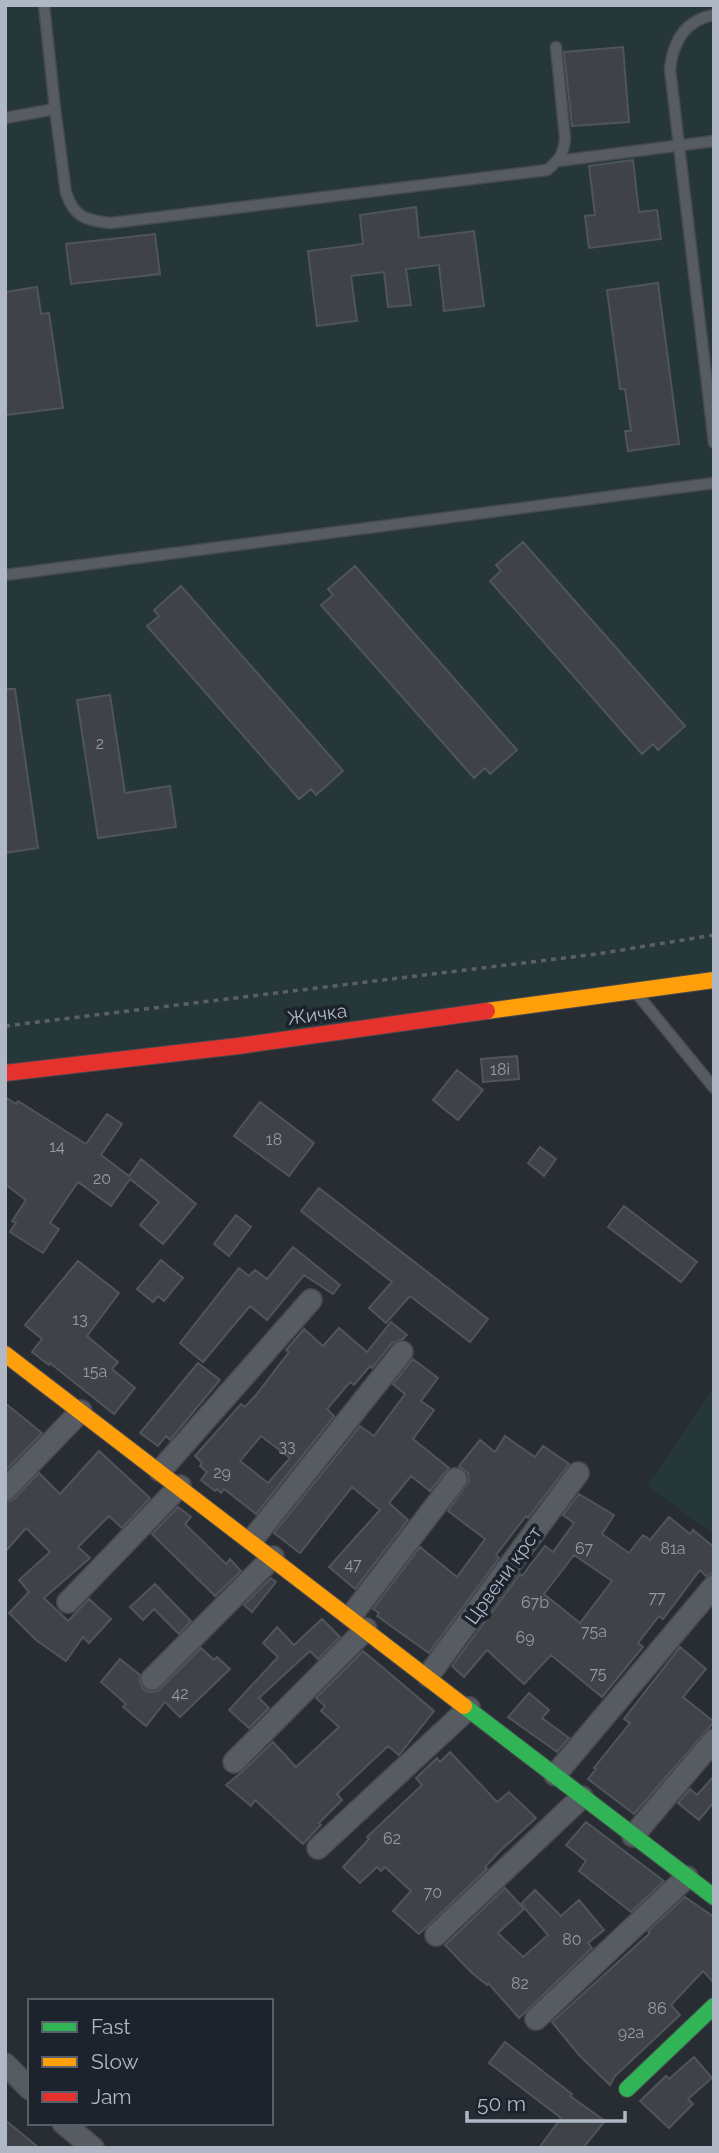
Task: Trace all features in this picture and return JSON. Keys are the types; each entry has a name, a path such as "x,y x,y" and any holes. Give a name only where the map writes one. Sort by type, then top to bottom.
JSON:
{"street":[{"name":"Жичка","path":"5,1073 238,1046 714,980"},
{"path":"160,1471 311,1300"},
{"path":"252,1540 402,1352"},
{"path":"5,1354 252,1540 714,1897"},
{"path":"5,1490 81,1411"},
{"name":"Црвени крст","path":"428,1676 578,1473"},
{"path":"234,1762 359,1622 456,1479"},
{"path":"68,1602 180,1486"},
{"path":"152,1679 274,1557"},
{"path":"555,1776 714,1586"},
{"path":"318,1848 469,1708"},
{"path":"633,1836 714,1740"},
{"path":"436,1935 582,1797"},
{"path":"536,2019 687,1877"},
{"path":"627,2090 714,2006"},
{"path":"5,2064 28,2087"},
{"path":"65,2125 93,2148"}],"lane":[{"path":"44,5 66,193 70,205 79,216 111,223 547,170 564,152 556,47"},
{"path":"714,15 699,18 687,27 678,39 672,53 670,85 714,443"},
{"path":"5,118 55,109"},
{"path":"558,161 714,141"},
{"path":"5,575 714,483"},
{"path":"634,990 714,1088"}],"path":[{"path":"5,1026 597,954 714,936"}],"shaded area":[{"path":"5,5 714,5 714,980 5,1073"},
{"path":"714,1387 714,1534 647,1486"}],"building":[{"path":"623,47 629,122 572,126 564,52"},
{"path":"633,160 639,212 657,210 661,239 589,248 585,216 595,215 589,166"},
{"path":"416,207 419,238 474,231 484,306 444,311 439,265 406,269 411,305 388,307 384,272 351,276 357,321 317,326 308,251 363,244 360,215"},
{"path":"155,234 160,274 71,284 66,244"},
{"path":"658,283 679,444 628,451 625,431 631,431 625,389 620,389 607,290"},
{"path":"37,287 41,314 49,313 63,408 5,415 5,292"},
{"path":"523,542 685,726 658,750 653,744 642,754 490,581 501,571 496,565"},
{"path":"355,566 517,750 490,774 485,768 474,778 321,605 333,595 328,589"},
{"path":"181,586 343,771 316,795 311,789 299,799 147,626 159,616 154,610"},
{"path":"5,689 15,689 38,848 5,853"},
{"path":"110,695 125,793 170,786 176,827 98,838 77,700"},
{"path":"517,1056 519,1079 483,1082 481,1059"},
{"path":"457,1070 483,1090 458,1120 433,1100"},
{"path":"5,1097 16,1104 18,1101 86,1144 107,1114 122,1124 101,1155 129,1176 141,1159 196,1204 163,1244 140,1225 159,1202 130,1179 111,1206 78,1182 50,1223 59,1229 43,1253 10,1232 16,1223 12,1221 26,1200 5,1184"},
{"path":"260,1102 314,1143 289,1176 234,1136"},
{"path":"540,1147 556,1159 544,1176 528,1163"},
{"path":"319,1188 488,1319 470,1342 410,1296 386,1323 369,1308 392,1282 301,1211"},
{"path":"624,1206 697,1262 681,1282 608,1227"},
{"path":"236,1215 251,1227 229,1256 214,1244"},
{"path":"293,1247 340,1285 333,1294 304,1275 267,1320 250,1306 203,1362 180,1343 239,1268 249,1276 255,1270 267,1279"},
{"path":"161,1260 183,1278 164,1301 158,1296 153,1302 137,1289"},
{"path":"78,1261 119,1293 87,1336 118,1362 112,1369 135,1388 114,1414 32,1352 42,1339 25,1325"},
{"path":"391,1322 407,1335 392,1343 372,1368 370,1366 354,1385 350,1382 327,1409 334,1416 256,1514 224,1489 221,1493 217,1489 215,1491 201,1480 207,1472 195,1456 241,1404 245,1407 256,1395 289,1352 286,1350 304,1329 323,1346 339,1328 367,1352","holes":["261,1436 290,1458 268,1483 240,1461"]},
{"path":"413,1359 438,1378 421,1401 434,1410 413,1439 449,1468 430,1491 411,1476 389,1503 408,1520 355,1589 329,1567 380,1510 352,1487 300,1553 274,1533 360,1426 374,1436 405,1394 393,1384"},
{"path":"198,1363 220,1380 170,1440 166,1436 158,1446 140,1433"},
{"path":"5,1403 42,1433 5,1471"},
{"path":"505,1436 535,1457 543,1446 569,1464 496,1555 499,1558 429,1653 377,1616 379,1613 373,1609 420,1547 457,1577 485,1539 448,1511 469,1481 468,1473 459,1466 480,1440 495,1452"},
{"path":"99,1451 150,1498 122,1528 109,1516 78,1547 90,1558 44,1598 68,1621 89,1599 111,1619 89,1643 83,1637 66,1661 36,1640 9,1613 29,1592 19,1580 50,1552 26,1528 5,1552 5,1503 14,1499 39,1473 60,1494"},
{"path":"579,1494 614,1515 602,1534 629,1553 643,1535 650,1540 669,1517 690,1534 693,1530 714,1547 714,1573 706,1576 700,1570 663,1619 659,1616 638,1643 643,1647 602,1697 551,1655 524,1684 487,1650 464,1677 452,1666 520,1574 522,1576 545,1546 553,1552 574,1523 563,1515","holes":["574,1555 612,1581 580,1623 544,1594"]},
{"path":"178,1507 191,1517 185,1524 226,1564 230,1559 241,1571 215,1596 152,1534"},
{"path":"271,1578 276,1582 252,1612 244,1605"},
{"path":"155,1584 191,1621 179,1634 154,1609 143,1620 130,1607"},
{"path":"322,1619 340,1637 318,1659 310,1651 259,1698 269,1708 249,1728 229,1710 278,1657 263,1643 277,1627 294,1645"},
{"path":"680,1647 706,1669 683,1697 714,1722 634,1814 588,1779 630,1723 624,1719"},
{"path":"201,1648 230,1669 180,1717 165,1702 146,1726 123,1707 126,1704 101,1682 120,1659 140,1675 143,1689 149,1692 158,1691"},
{"path":"363,1651 434,1711 399,1755 388,1746 337,1794 342,1800 303,1844 255,1800 251,1806 226,1785 273,1742 296,1767 339,1727 321,1711 325,1706 316,1698"},
{"path":"529,1693 549,1710 542,1718 569,1738 557,1752 508,1717"},
{"path":"450,1752 497,1802 509,1792 536,1818 419,1934 393,1911 411,1891 385,1867 381,1871 377,1867 360,1883 343,1867 369,1839 367,1837 422,1785 416,1778 437,1758 440,1762"},
{"path":"714,1776 714,1802 699,1820 678,1803 690,1789 697,1795"},
{"path":"586,1822 664,1881 631,1912 579,1871 586,1861 566,1845"},
{"path":"505,1888 524,1909 498,1933 523,1957 548,1935 521,1904 535,1890 561,1916 579,1900 604,1930 588,1943 592,1948 519,2018 488,1983 487,1985 472,1973 445,1945"},
{"path":"685,1897 714,1917 714,1983 703,1971 671,2005 680,2015 615,2076 610,2085 579,2055 552,2022 650,1933 648,1931"},
{"path":"505,2042 605,2121 583,2148 539,2148 561,2118 489,2063"},
{"path":"694,2057 712,2078 688,2099 693,2104 669,2128 640,2101 666,2076 669,2079"},
{"path":"5,2120 39,2148 5,2148"}],"traffic: fast":[{"path":"464,1706 714,1897"},
{"path":"627,2089 714,2006"}],"traffic: slow":[{"path":"487,1011 714,980"},
{"path":"5,1354 464,1706"}],"traffic: jam":[{"path":"5,1073 238,1046 487,1011"}]}
